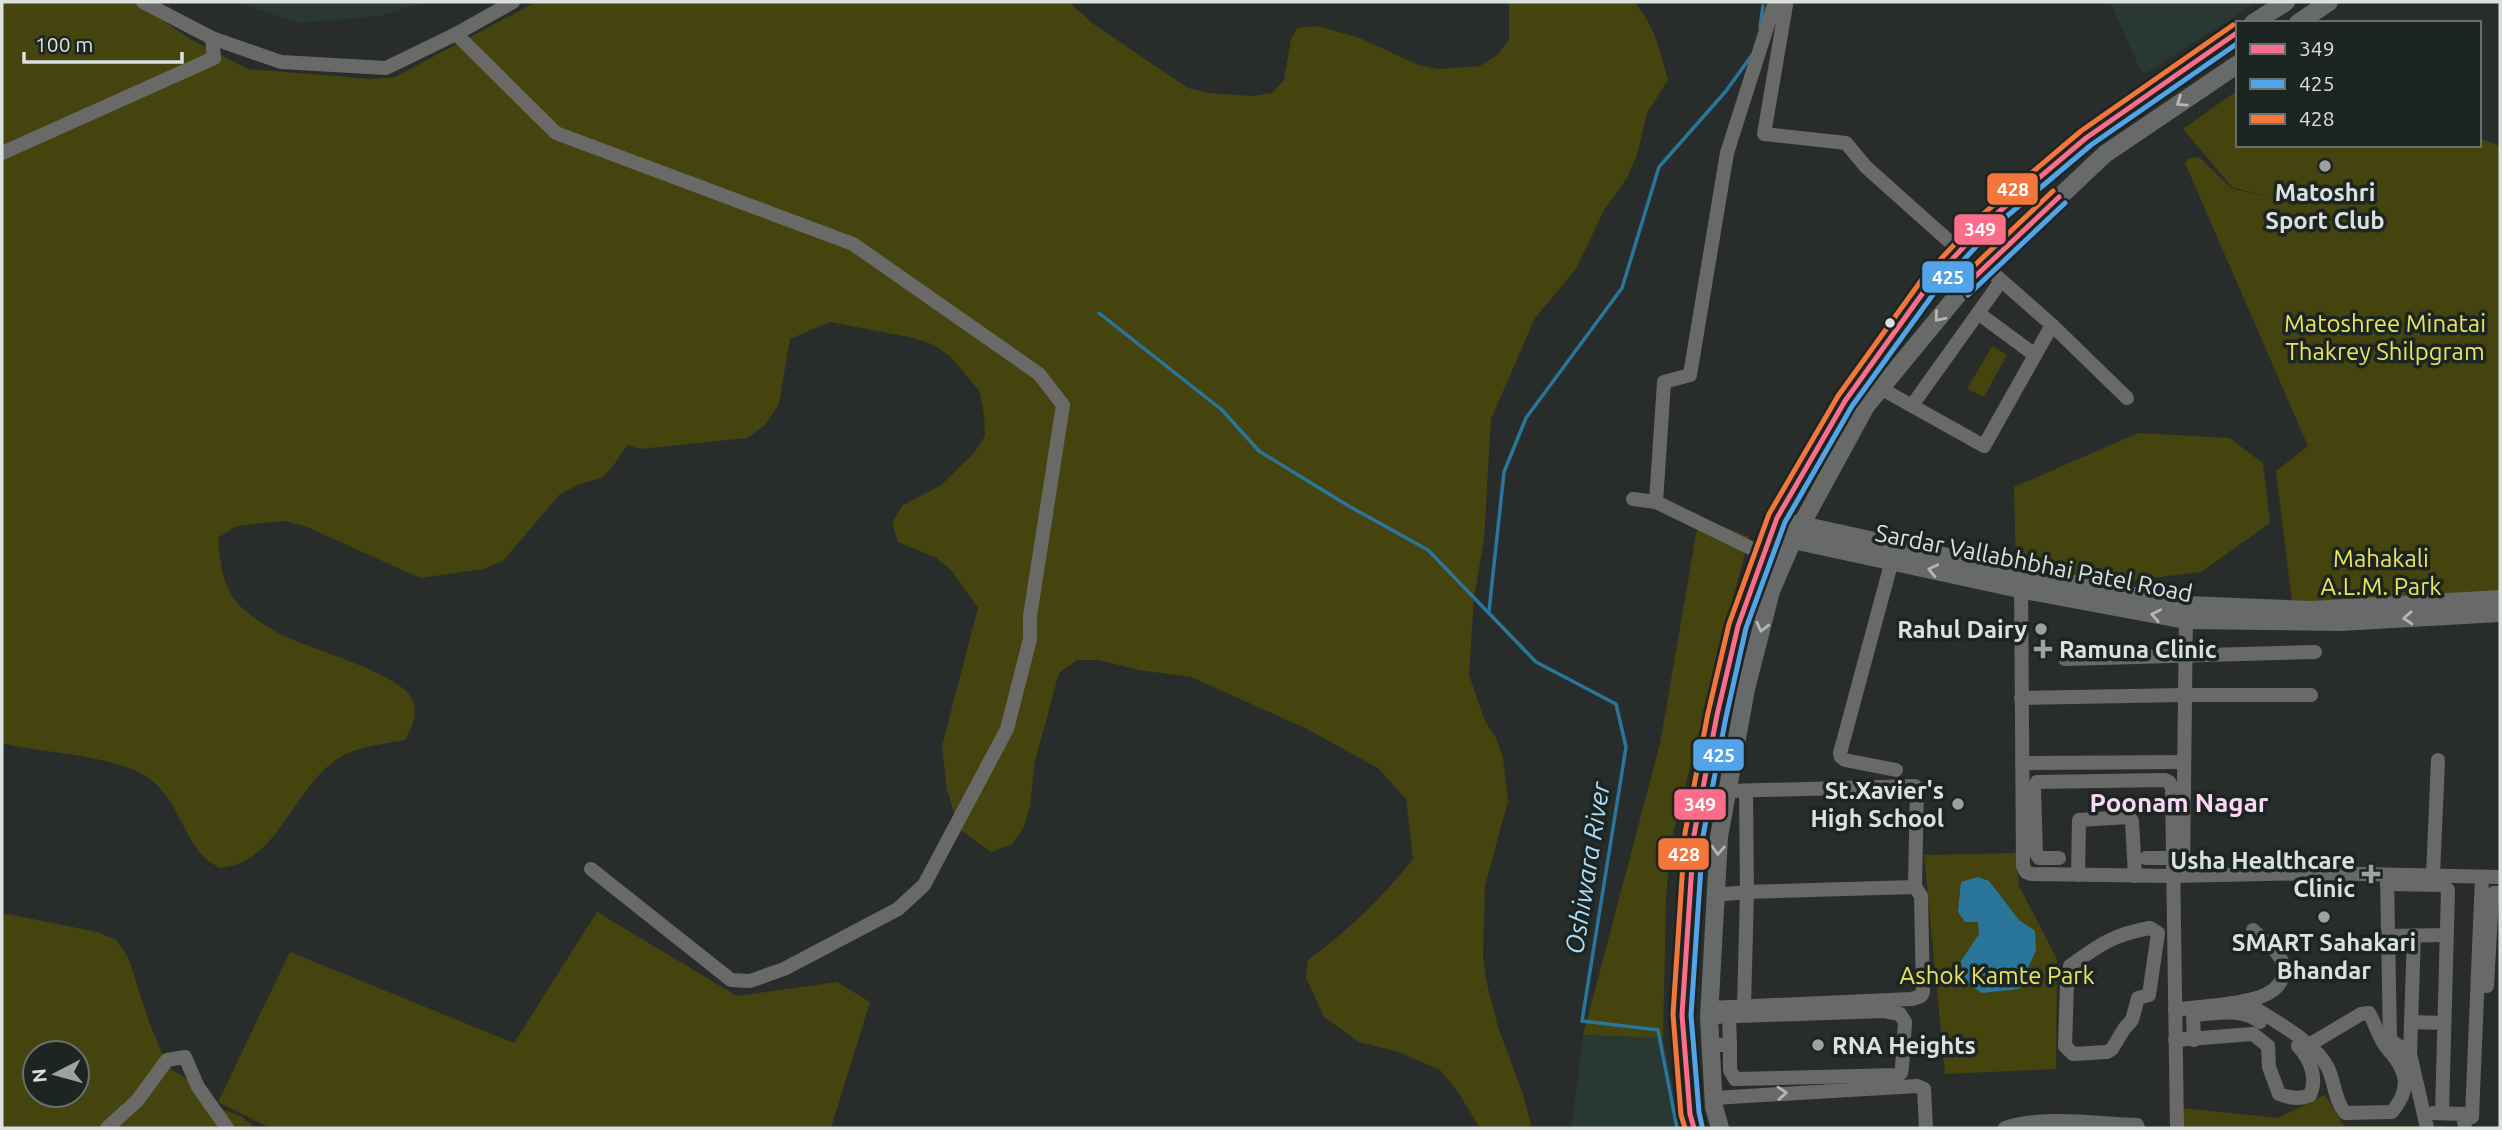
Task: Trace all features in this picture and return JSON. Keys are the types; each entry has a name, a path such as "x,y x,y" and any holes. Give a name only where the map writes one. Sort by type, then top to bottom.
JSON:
{"main road":[{"path":"2256,21 2286,2"},
{"path":"2301,21 2329,2"},
{"path":"1695,1128 1690,1114 1682,1015 1694,835 1735,639 1745,603 1774,526 1846,401 1930,283 1988,220 2086,138 2236,33"},
{"path":"1720,1128 1714,1098 1709,1013 1719,837 1746,689 1771,591 1797,533 1866,405 1965,286 2105,154 2236,65"},
{"name":"Sardar Vallabhbhai Patel Road","path":"1774,526 2021,581 2186,612 2340,622 2500,612"},
{"name":"Sardar Vallabhbhai Patel Road","path":"2186,612 2312,610 2500,599"}],"street":[{"path":"143,2 212,38 281,61 386,68 456,34 513,2"},
{"path":"1656,502 1664,382 1690,375 1727,153 1775,2"},
{"path":"1785,2 1764,134 1846,143 1866,167 1960,251"},
{"path":"456,34 556,133 853,244 1038,374 1063,405 1030,616 1030,639 1007,729 924,885 898,909 862,929 784,969 750,981 731,980 592,869"},
{"path":"2,153 214,58 212,38"},
{"path":"1986,267 2052,325 2127,398"},
{"path":"1913,404 2001,281"},
{"path":"1978,313 2035,355"},
{"path":"1880,388 1984,446 2052,325"},
{"path":"1633,499 1656,502 1763,554"},
{"path":"1894,553 1840,753 1844,760 1896,770"},
{"path":"2021,581 2024,870 2031,874 2135,876 2316,873 2446,887 2448,893 2442,1114"},
{"path":"2177,1128 2175,1003 2184,762 2186,612"},
{"path":"2065,659 2315,652"},
{"path":"2021,698 2311,695"},
{"path":"2433,876 2438,760"},
{"path":"2022,763 2184,762"},
{"path":"2059,858 2039,858 2036,853 2034,788 2039,781 2168,781 2172,788 2173,858 2178,876"},
{"path":"1709,1013 1744,1006 1912,999 1921,996 1923,992 1921,896 1915,887 1917,788 1727,791"},
{"path":"1744,1006 1746,791"},
{"path":"2078,875 2079,820 2129,817 2132,821 2135,876"},
{"path":"2146,858 2173,858"},
{"path":"2387,879 2433,876 2500,877"},
{"path":"2472,1123 2482,877"},
{"path":"2387,879 2390,1040 2410,1054"},
{"path":"1716,895 1915,887"},
{"path":"2472,1123 2492,896 2494,893 2500,893"},
{"path":"2149,995 2158,933 2150,928 2124,932 2095,948 2070,966 2065,1046 2073,1054 2107,1052 2112,1049 2132,1020 2138,998 2149,995 2175,1003 2243,1001 2274,992 2281,984 2283,971 2278,954 2253,930"},
{"path":"2414,935 2410,1054 2427,1128"},
{"path":"2388,936 2447,935"},
{"path":"2243,1001 2309,1045 2327,1067 2339,1105 2346,1112 2392,1112 2400,1103 2404,1091 2401,1064 2385,1047 2369,1013 2361,1014 2309,1045"},
{"path":"1709,1013 1729,1017 1884,1011 1900,1014 1905,1022 1901,1073 1735,1079 1730,1070 1729,1017"},
{"path":"2175,1040 2194,1040 2253,1034 2268,1046 2269,1067 2279,1094 2304,1098 2310,1095 2313,1075 2308,1056 2295,1043 2268,1029 2253,1016 2239,1012 2193,1015 2194,1040"},
{"path":"2411,1022 2444,1023"},
{"path":"1710,1046 1730,1044"},
{"path":"107,1128 137,1101 167,1060 185,1057 198,1087 227,1128"},
{"path":"1714,1098 1917,1086 1924,1089 1926,1128"},
{"path":"2424,1113 2463,1114 2472,1123"},
{"path":"2005,1128 2017,1124 2057,1122 2137,1125 2137,1128"}],"shaded area":[{"path":"236,2 422,3 380,16 300,23"},
{"path":"2110,2 2257,2 2143,75"},
{"path":"1583,1035 1663,1038 1681,1128 1572,1128"}],"green space":[{"path":"2,2 136,2 190,39 248,69 372,79 395,77 536,2 1069,2 1092,23 1188,88 1208,93 1251,96 1272,93 1284,80 1291,39 1297,28 1318,26 1360,38 1418,65 1438,69 1480,66 1497,55 1509,40 1509,2 1634,2 1652,29 1668,80 1647,113 1637,155 1627,178 1604,210 1576,269 1535,318 1491,419 1484,539 1474,597 1469,675 1485,721 1496,738 1503,757 1508,801 1485,886 1483,957 1498,1027 1523,1094 1532,1128 1480,1128 1456,1089 1440,1070 1399,1052 1359,1042 1324,1017 1306,978 1308,960 1364,913 1413,859 1406,799 1378,768 1305,728 1191,677 1139,670 1099,660 1077,660 1059,673 1035,761 1030,805 1024,827 1012,844 991,852 958,828 947,789 942,746 978,608 951,570 935,557 898,542 892,523 903,505 940,486 974,453 985,436 984,415 980,392 951,357 934,345 914,338 830,322 790,339 779,404 765,425 747,438 640,449 627,445 602,478 579,484 559,495 504,560 484,569 420,578 305,526 283,521 236,526 218,538 225,581 242,607 264,625 287,637 389,679 412,699 415,710 412,726 405,740 357,750 342,756 327,767 269,841 241,863 220,868 205,858 196,848 163,792 142,774 125,766 83,756 2,743"},
{"name":"Matoshree Minatai Thakrey Shilpgram","path":"2236,91 2236,147 2481,147 2481,139 2500,146 2500,592 2325,604 2292,602 2276,471 2308,446 2185,163 2188,159 2199,157 2231,188 2275,199 2232,187 2183,129"},
{"path":"1992,346 2007,355 1984,397 1967,389"},
{"path":"2138,433 2229,438 2263,463 2270,523 2201,572 2105,584 2016,567 2014,487"},
{"path":"1699,517 1749,537 1671,842 1666,897 1663,1038 1583,1035 1660,744"},
{"name":"Ashok Kamte Park","path":"2016,853 2019,886 2057,959 2056,1069 1945,1074 1924,855"},
{"path":"597,912 737,996 837,982 870,1002 831,1128 270,1128 218,1102 290,952 514,1043"},
{"path":"8,914 97,932 116,940 128,957 149,1022 168,1067 204,1090 221,1109 241,1116 255,1128 2,1128 2,915"},
{"path":"2325,1095 2344,1126 2441,1128 2183,1128 2182,1108 2278,1118"}],"water":[{"path":"1978,877 1989,881 2019,920 2035,931 2036,950 2019,989 1982,993 1963,980 1961,961 1979,934 1978,922 1965,922 1958,912 1961,882"}],"waterway":[{"path":"1760,28 1763,6"},
{"path":"1489,611 1504,472 1526,418 1622,288 1659,167 1726,91 1752,55"},
{"name":"Oshiwara River","path":"1099,313 1222,410 1259,451 1347,505 1428,550 1536,662 1616,704 1626,747 1582,1021 1658,1030 1677,1128"}],"transit line":[{"name":"428","path":"1685,1128 1681,1115 1673,1014 1685,833 1708,713 1729,624 1769,514 1838,396 1923,278 1982,215 2081,131 2233,25"},
{"name":"349","path":"1694,1128 1690,1114 1682,1015 1694,835 1717,715 1738,626 1777,518 1845,401 1930,283 1988,221 2086,138 2236,33"},
{"name":"425","path":"1702,1126 1691,1015 1703,836 1746,628 1785,522 1852,406 1937,289 1994,227 2091,145 2236,44"},
{"name":"428","path":"1956,283 2053,191"},
{"name":"349","path":"1962,289 2059,197"},
{"name":"425","path":"1968,295 2065,203"}],"place":[{"name":"Matoshri Sport Club","path":"2325,166"},
{"name":"Rahul Dairy","path":"2041,629"},
{"name":"Ramuna Clinic","path":"2043,649"},
{"name":"St.Xavier's High School","path":"1958,804"},
{"name":"Usha Healthcare Clinic","path":"2371,874"},
{"name":"SMART Sahakari Bhandar","path":"2324,917"},
{"name":"RNA Heights","path":"1818,1045"}],"district":[{"name":"Poonam Nagar","path":"2179,802"}],"park label":[{"name":"Mahakali A.L.M. Park","path":"2381,572"}]}
